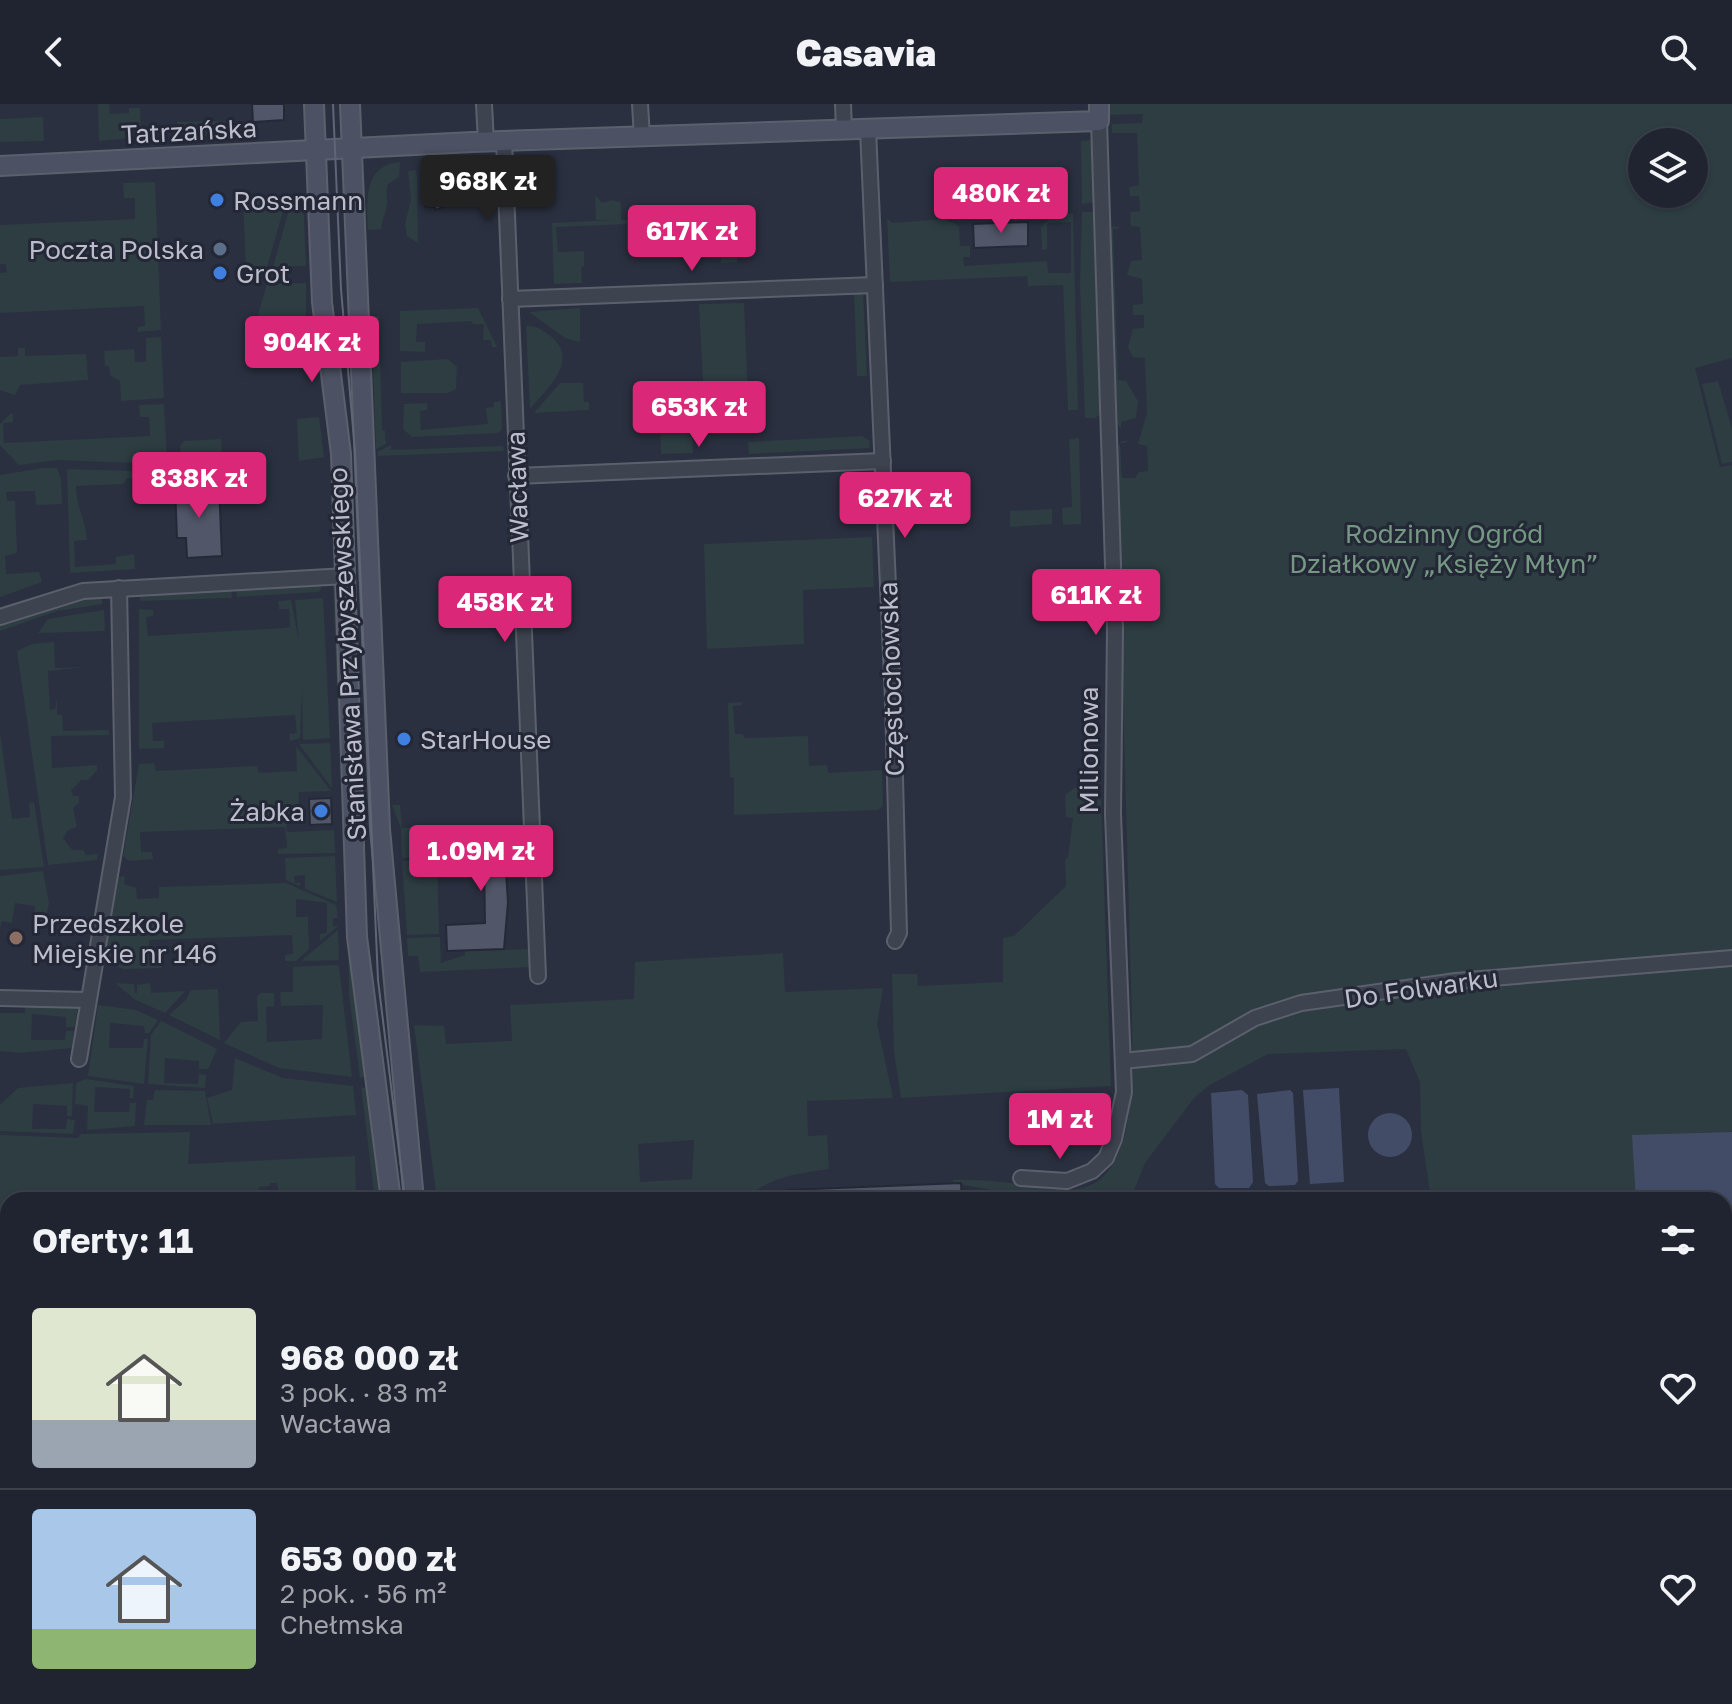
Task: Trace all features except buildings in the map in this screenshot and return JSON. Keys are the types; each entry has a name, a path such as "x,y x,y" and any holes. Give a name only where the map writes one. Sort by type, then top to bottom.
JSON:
{"main road":[{"name":"Stanisława Przybyszewskiego","path":"314,104 322,302 339,429 357,937 390,1192"},
{"name":"Stanisława Przybyszewskiego","path":"350,104 380,829 413,1192"},
{"name":"Tatrzańska","path":"0,166 495,142 868,129 1099,112"}],"street":[{"name":"Wacława","path":"484,104 495,142 510,299 538,976"},
{"path":"640,104 642,137"},
{"path":"843,104 844,130"},
{"name":"Milionowa","path":"1021,1178 1072,1180 1100,1165 1114,1139 1120,1116 1123,1061 1113,814 1115,629 1099,112"},
{"name":"Częstochowska","path":"868,129 897,831 899,933 895,941"},
{"path":"510,299 875,285"},
{"path":"516,476 883,461"},
{"path":"0,617 73,592 346,576"},
{"path":"79,1059 123,797 119,588"},
{"name":"Do Folwarku","path":"1123,1061 1192,1054 1255,1018 1301,1003 1456,981 1732,958"},
{"path":"0,998 87,1000"}],"green space":[{"path":"98,104 109,104 110,114 129,113 129,108 140,108 141,137 99,141"},
{"name":"Rodzinny Ogród Działkowy „Księży Młyn”","path":"1104,104 1732,104 1732,358 1695,368 1720,467 1732,465 1732,949 1415,978 1293,1000 1158,1064 1175,1063 1206,1053 1282,1014 1291,1016 1296,1008 1582,973 1732,965 1732,1192 1430,1192 1421,1131 1420,1082 1406,1049 1268,1054 1208,1086 1194,1098 1145,1163 1133,1192 1002,1192 953,1183 953,1180 985,1181 1076,1189 1097,1182 1112,1166 1128,1119 1132,1020 1116,450 1120,444 1122,478 1135,478 1139,472 1148,471 1147,446 1138,444 1147,413 1145,358 1133,357 1128,347 1133,329 1144,328 1144,315 1133,315 1133,305 1143,304 1142,279 1127,275 1131,261 1142,260 1140,227 1131,226 1130,212 1140,211 1139,196 1130,196 1129,187 1139,185 1137,133 1112,133 1112,124 1142,123 1143,114 1107,115"},
{"path":"43,117 44,141 0,142 0,119"},
{"path":"225,121 227,130 223,136 178,134 177,122"},
{"path":"1093,140 1095,202 1082,204 1081,141"},
{"path":"400,162 399,177 387,187 387,204 381,229 368,230 368,197 373,177 388,165"},
{"path":"416,170 418,243 407,236 405,225 411,199 408,171"},
{"path":"155,182 161,330 138,332 138,327 145,326 144,306 0,313 0,273 7,272 6,264 0,264 0,225 135,219 135,198 124,198 123,183"},
{"path":"595,195 602,203 612,200 621,203 621,220 627,220 627,224 556,227 558,252 584,251 584,266 581,267 582,283 554,284 552,223 614,220 596,220"},
{"path":"303,196 306,266 273,267 292,199"},
{"path":"287,197 267,267 246,268 243,200"},
{"path":"1082,212 1096,212 1102,411 1096,418 1085,418 1080,285"},
{"path":"1073,213 1078,410 1068,410 1063,285 1028,286 1027,276 890,282 887,218 892,223 945,219 959,226 960,246 970,246 970,257 963,257 964,266 1047,261 1048,273 1071,273 1071,222 1047,223 1047,249 1042,250 1041,227 1052,216"},
{"path":"735,215 737,262 721,263 719,234 713,234 712,216"},
{"path":"1113,226 1122,228 1113,229 1118,380 1126,381 1138,401 1136,418 1121,422 1121,428 1115,422 1109,233"},
{"path":"306,283 306,325 254,328 267,284"},
{"path":"863,291 867,376 857,376 854,294 810,293"},
{"path":"744,303 748,398 704,401 699,304"},
{"path":"478,308 497,347 492,347 491,340 483,340 484,324 473,324 472,321 417,324 416,342 425,342 425,352 400,351 400,311"},
{"path":"580,308 580,342 565,338 529,312"},
{"path":"379,316 382,430 385,431 386,444 376,449 371,317"},
{"path":"526,326 539,328 549,335 562,354 559,373 530,409"},
{"path":"161,337 164,398 121,401 120,381 110,375 109,366 105,366 104,351 134,349 135,362 146,362 146,338"},
{"path":"18,348 25,348 25,356 86,354 88,380 20,385 15,395 0,390 0,357 18,356"},
{"path":"448,359 457,367 456,389 448,393 401,393 401,362"},
{"path":"1718,381 1732,429 1732,462 1722,464 1702,384"},
{"path":"560,383 583,383 584,402 589,402 589,410 534,413"},
{"path":"691,399 693,453 661,454 659,400"},
{"path":"501,401 502,429 498,433 412,437 403,429 404,404 427,403 427,410 420,411 421,430 488,424 486,408 494,407 494,402"},
{"path":"164,404 167,460 162,464 57,460 19,465 0,445 0,424 10,414 13,414 13,422 3,423 4,443 150,436 149,417 140,417 139,405"},
{"path":"319,417 324,457 299,461 297,419"},
{"path":"862,436 870,441 869,448 749,454 748,442"},
{"path":"1079,438 1081,524 1063,525 1062,508 1072,507 1069,439"},
{"path":"221,439 223,464 182,463 180,446 184,441"},
{"path":"391,445 391,450 503,446 504,451 378,456 377,452"},
{"path":"57,468 61,479 62,504 36,505 35,491 6,492 7,501 15,501 17,553 5,556 6,574 39,572 42,582 0,597 0,475"},
{"path":"67,469 164,472 165,478 127,478 123,484 76,486 87,540 74,541 75,567 116,564 116,557 134,554 135,569 70,573"},
{"path":"1052,509 1052,524 1010,527 1010,511"},
{"path":"872,537 874,587 803,590 804,644 707,649 704,544"},
{"path":"320,583 321,590 318,592 237,597 237,588"},
{"path":"333,584 337,586 344,786 341,788"},
{"path":"231,588 232,598 140,601 140,592"},
{"path":"102,595 102,604 57,611 0,631 0,624 63,601"},
{"path":"323,598 330,738 303,740 302,692 300,738 290,741 289,734 297,733 295,715 152,723 153,741 164,741 164,748 139,749 139,609 153,610 153,616 146,617 148,636 290,627 289,609 279,609 278,601 291,600 299,642 295,600"},
{"path":"104,610 105,631 38,633 48,619"},
{"path":"54,642 55,668 85,667 48,671 50,710 55,709 57,698 57,715 62,715 63,731 109,730 109,735 51,736 52,768 97,765 97,770 88,780 81,780 71,790 73,796 79,796 79,802 73,808 77,827 68,830 63,838 72,850 83,850 86,855 98,854 97,860 48,865 17,651 32,644"},
{"path":"742,702 742,705 733,706 735,734 743,734 744,738 808,736 809,766 827,765 828,773 882,770 883,806 878,810 734,815 728,703"},
{"path":"0,733 12,819 30,817 29,803 34,802 44,867 0,870"},
{"path":"330,743 332,788 299,744"},
{"path":"296,746 331,791 299,792 298,813 286,814 287,832 334,830 335,853 278,854 278,849 287,848 285,827 140,832 141,852 152,852 153,859 129,861 123,856 139,764 154,763 156,771 257,766 259,773 297,771"},
{"path":"1086,772 1100,773 1111,1086 901,1098 894,1052 892,974 917,974 918,986 1003,982 1003,938 1014,936 1066,886 1065,859 1068,858 1073,818 1066,817 1065,795 1081,783"},
{"path":"392,805 400,805 402,828 429,827 429,834 436,838 436,856 402,858 401,828"},
{"path":"335,856 337,902 305,889 305,875 294,876 295,883 301,883 299,886 286,880 285,858"},
{"path":"437,859 439,934 407,935 402,861"},
{"path":"43,871 49,903 45,922 34,921 35,906 15,903 12,923 2,921 0,928 0,876"},
{"path":"125,876 124,884 136,888 137,899 159,898 159,887 286,883 336,905 338,918 333,918 333,926 338,926 320,941 320,934 327,933 327,903 296,899 296,917 308,917 309,949 296,961 285,961 285,955 293,954 292,935 149,940 149,959 162,959 162,968 124,969 104,962 111,919 121,921 120,927 127,928 128,916 112,916 119,877"},
{"path":"348,921 368,1076 360,1078 349,994"},
{"path":"338,930 339,960 301,961"},
{"path":"440,937 441,963 465,955 465,951 530,949 531,967 420,972 418,956 408,956 407,938"},
{"path":"783,953 785,992 883,988 877,1024 893,1098 807,1101 808,1136 827,1135 829,1169 773,1181 754,1192 436,1192 414,1025 444,1026 446,1044 512,1041 510,1005 634,999 635,962","holes":["694,1140 692,1179 640,1182 638,1144"]},
{"path":"339,966 352,1077 279,1068 224,1043 241,1022 258,1021 257,997 261,993 274,993 274,1006 266,1007 267,1042 322,1039 323,1005 281,1006 280,992 293,992 293,967"},
{"path":"115,983 134,984 135,993 137,985 150,983 151,993 185,991 165,1013 136,1000"},
{"path":"218,989 220,1040 169,1015 186,1000 191,990"},
{"path":"25,1004 78,1006 75,1027 66,1027 66,1017 32,1014 31,1040 65,1040 66,1031 74,1031 72,1048 19,1053 0,1051 0,1013 25,1013"},
{"path":"98,1005 136,1010 158,1020 149,1033 145,1033 144,1026 110,1023 109,1048 143,1048 144,1039 148,1039 144,1084 88,1076"},
{"path":"161,1021 217,1049 208,1069 199,1069 199,1061 165,1058 164,1083 198,1084 199,1074 206,1075 205,1088 148,1084 151,1035"},
{"path":"235,1058 283,1078 353,1086 356,1115 213,1124 207,1098 232,1090"},
{"path":"86,1079 134,1086 133,1098 130,1098 130,1089 95,1087 94,1112 129,1112 130,1103 136,1103 135,1126 87,1130 88,1106 75,1104 76,1083"},
{"path":"73,1083 72,1116 67,1116 67,1106 33,1104 32,1129 66,1129 67,1119 75,1120 73,1134 0,1131 0,1105 18,1088"},
{"path":"361,1087 370,1090 383,1192 374,1192"},
{"path":"155,1090 205,1091 211,1125 144,1125 147,1100 153,1100"},
{"path":"190,1132 188,1164 355,1156 356,1190 279,1192 277,1183 270,1183 269,1186 259,1187 259,1192 0,1192 0,1135 78,1138 81,1134"}],"water":[{"path":"1339,1088 1344,1182 1310,1184 1303,1090"},
{"path":"1242,1090 1248,1095 1253,1182 1249,1188 1219,1188 1215,1184 1211,1093"},
{"path":"1290,1090 1293,1093 1298,1181 1295,1185 1269,1186 1265,1183 1257,1094"},
{"path":"1390,1113 1405,1120 1412,1135 1405,1150 1390,1157 1375,1150 1368,1135 1375,1120"},
{"path":"1732,1132 1732,1192 1636,1192 1632,1135"}],"tram line":[{"path":"333,104 341,289 355,451 378,980 404,1192"}],"place":[{"name":"Rossmann","path":"217,200"},
{"name":"Poczta Polska","path":"220,249"},
{"name":"Grot","path":"220,273"},
{"name":"StarHouse","path":"404,739"},
{"name":"Żabka","path":"321,811"},
{"name":"Przedszkole Miejskie nr 146","path":"16,938"}]}
